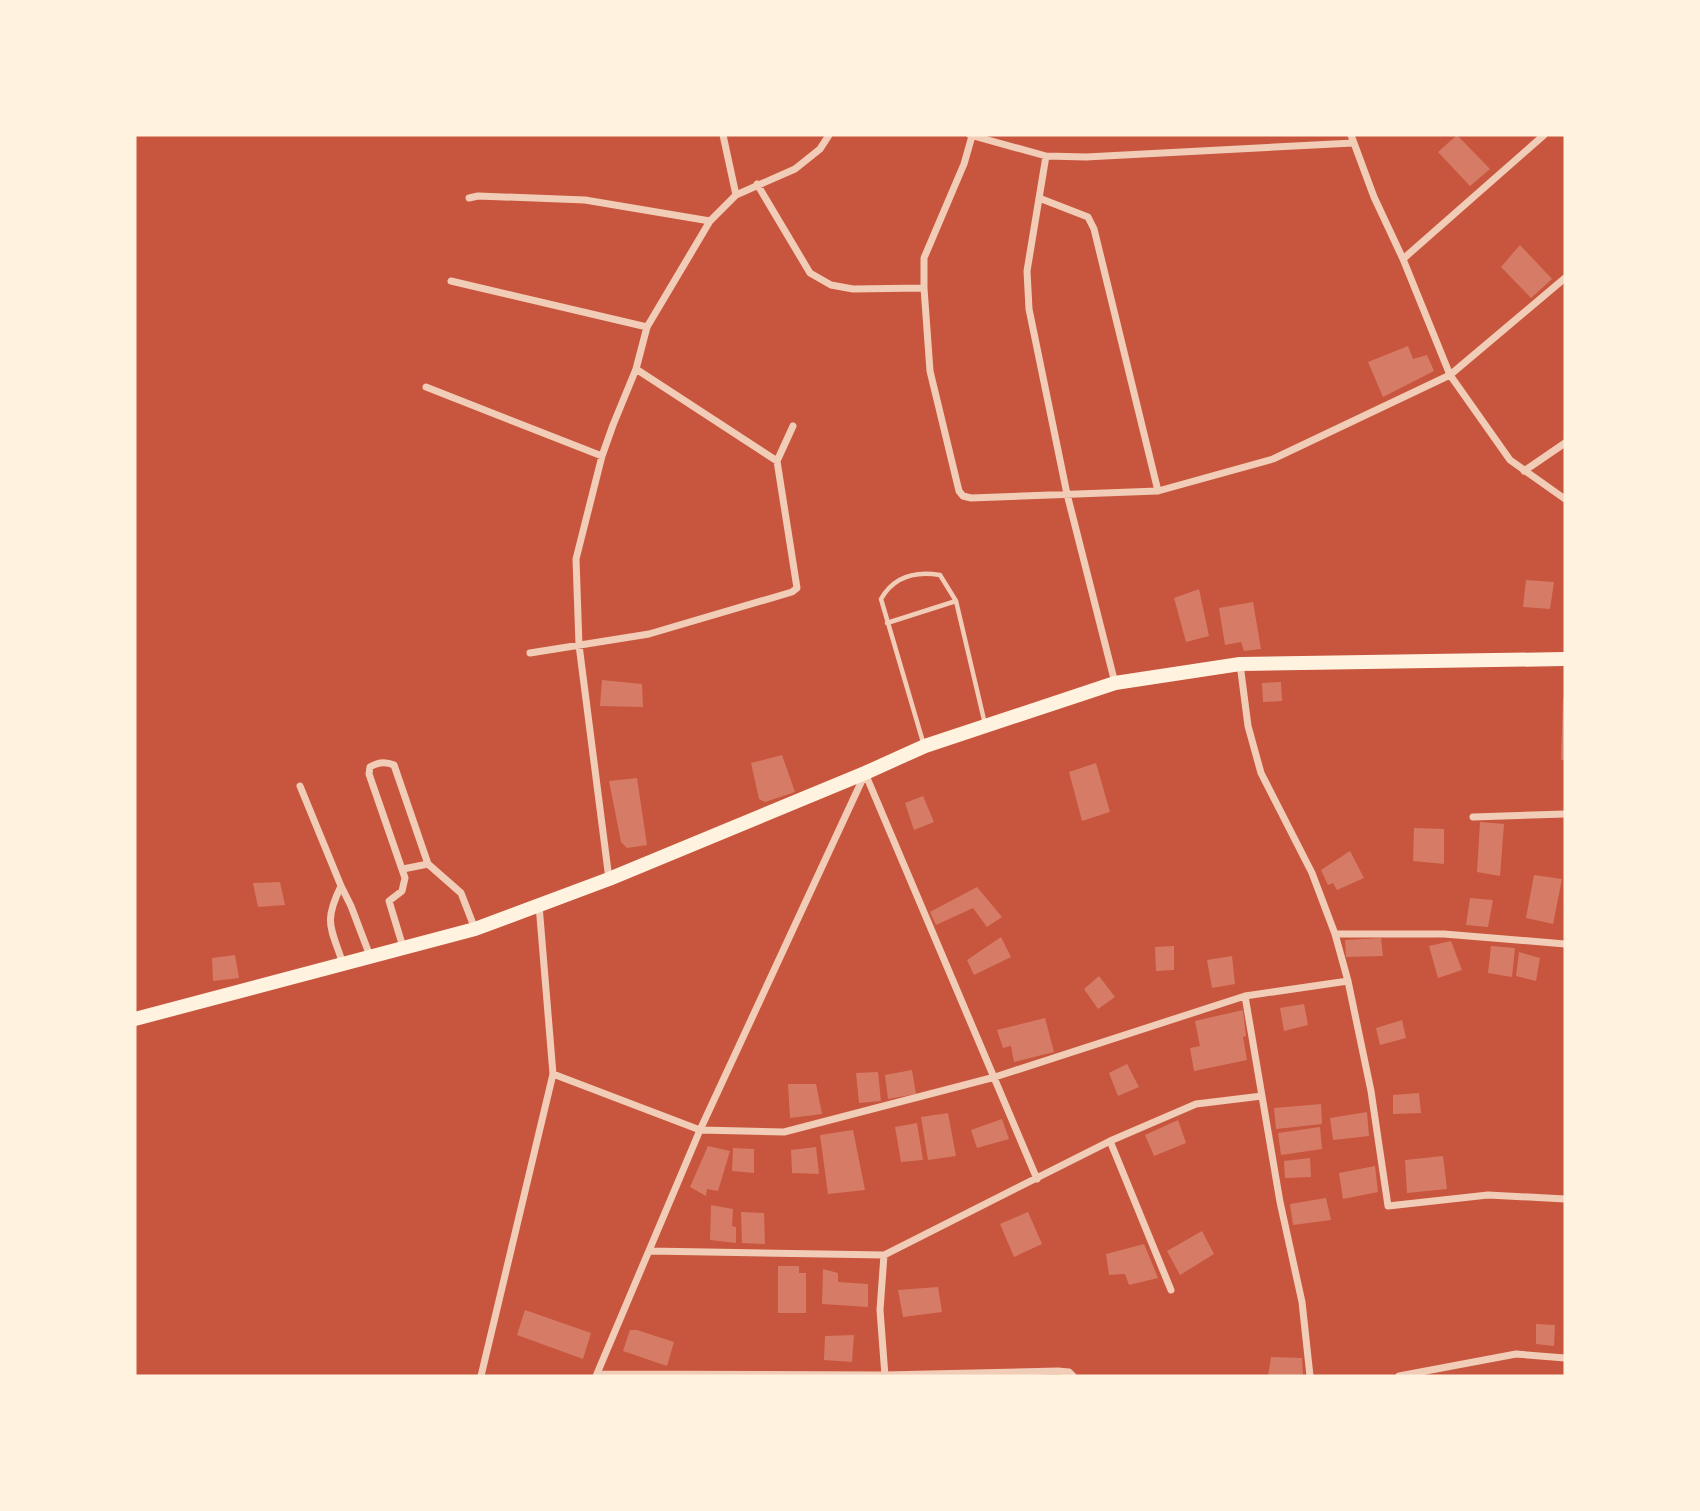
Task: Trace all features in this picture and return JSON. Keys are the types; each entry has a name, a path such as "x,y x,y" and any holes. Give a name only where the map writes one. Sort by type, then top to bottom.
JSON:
{"main road":[{"path":"135,1019 475,929 609,879 925,746 1115,683 1240,664 1565,659"}],"street":[{"path":"723,135 736,195"},
{"path":"609,879 579,645 576,559 602,456 636,369 647,327 710,221 736,195 795,169 820,149 829,135"},
{"path":"1565,278 1450,375 1273,459 1158,491 971,498 963,496 959,491 930,371 924,288 925,258 964,164 971,135 1046,156 1086,158 1352,139 1450,375 1510,460 1565,499"},
{"path":"1403,259 1544,135"},
{"path":"1046,156 1027,271 1029,309 1067,494 1115,683"},
{"path":"757,184 810,272 831,285 853,289 924,288"},
{"path":"469,198 478,196 585,200 710,221"},
{"path":"1039,198 1088,217 1094,229 1158,491"},
{"path":"452,282 647,327"},
{"path":"636,369 777,461"},
{"path":"426,387 602,456"},
{"path":"530,653 649,634 797,588 777,461 793,426"},
{"path":"1524,471 1565,443"},
{"path":"1240,664 1248,726 1261,773 1312,873 1335,934 1348,981 1371,1091 1388,1206 1489,1195 1565,1199"},
{"path":"403,947 389,906 389,901 402,891 402,869 369,774 370,767 376,763 387,762 394,765 428,864 461,893 475,929"},
{"path":"865,773 1037,1179"},
{"path":"865,773 700,1130 596,1375 885,1376 1058,1371 1069,1372 1073,1376"},
{"path":"300,786 370,957"},
{"path":"1473,817 1565,814"},
{"path":"402,869 428,864"},
{"path":"341,887 331,907 329,919 343,964"},
{"path":"481,1376 553,1074 539,905"},
{"path":"1335,934 1444,934 1565,944"},
{"path":"553,1074 700,1130 784,1132 995,1077 1245,996 1348,981"},
{"path":"1245,996 1280,1202 1302,1302 1310,1376"},
{"path":"650,1251 884,1255 1110,1141 1196,1104 1262,1096"},
{"path":"1110,1141 1171,1290"},
{"path":"884,1255 880,1311 885,1376"},
{"path":"1399,1376 1516,1354 1565,1357"}],"lane":[{"path":"925,746 881,598 888,587 920,571 940,575 956,601 985,725"},
{"path":"887,623 956,601"}],"building":[{"path":"1457,135 1490,169 1470,186 1438,152"},
{"path":"1520,245 1552,279 1531,298 1501,267"},
{"path":"1408,346 1413,359 1427,355 1434,371 1383,397 1368,362"},
{"path":"1526,580 1554,582 1550,609 1523,607"},
{"path":"1199,589 1209,636 1186,642 1174,598"},
{"path":"1253,602 1261,649 1244,651 1241,642 1225,645 1219,608"},
{"path":"602,680 642,684 643,707 600,706"},
{"path":"1281,682 1282,701 1263,702 1262,683"},
{"path":"1563,698 1565,760 1561,760"},
{"path":"782,755 795,792 765,802 759,799 751,763"},
{"path":"1096,763 1110,812 1082,821 1069,772"},
{"path":"637,778 647,845 627,848 621,842 609,781"},
{"path":"923,796 934,822 914,830 905,803"},
{"path":"1480,822 1504,824 1500,876 1477,872"},
{"path":"1414,828 1444,829 1444,864 1413,861"},
{"path":"1350,851 1364,878 1337,890 1333,883 1328,885 1321,870"},
{"path":"1534,875 1562,879 1553,924 1526,918"},
{"path":"280,882 285,905 258,907 253,883"},
{"path":"977,887 1002,917 987,927 973,908 936,925 930,912"},
{"path":"1470,898 1493,900 1488,927 1466,925"},
{"path":"1001,937 1011,957 974,975 967,960"},
{"path":"1381,938 1383,956 1346,957 1345,940"},
{"path":"1451,941 1462,970 1438,978 1429,946"},
{"path":"1174,946 1174,970 1156,971 1155,947"},
{"path":"1491,946 1515,948 1512,977 1488,973"},
{"path":"1519,952 1540,958 1536,981 1516,976"},
{"path":"235,955 239,978 213,981 212,958"},
{"path":"1232,956 1235,984 1212,988 1207,960"},
{"path":"1099,976 1115,997 1098,1009 1084,989"},
{"path":"1304,1004 1308,1025 1284,1031 1280,1008"},
{"path":"1243,1010 1246,1036 1243,1037 1247,1060 1194,1071 1190,1048 1200,1046 1195,1021"},
{"path":"1045,1018 1054,1052 1014,1062 1011,1046 1003,1048 997,1030"},
{"path":"1402,1020 1406,1038 1380,1045 1376,1028"},
{"path":"1127,1064 1139,1087 1118,1096 1109,1073"},
{"path":"912,1070 916,1094 888,1099 885,1075"},
{"path":"878,1072 881,1101 859,1103 856,1073"},
{"path":"788,1084 816,1084 822,1114 790,1118"},
{"path":"1419,1093 1421,1113 1393,1114 1393,1095"},
{"path":"1321,1104 1322,1124 1276,1129 1274,1108"},
{"path":"1367,1112 1369,1136 1333,1140 1330,1118"},
{"path":"948,1113 956,1156 928,1160 921,1117"},
{"path":"1002,1119 1009,1139 977,1148 971,1130"},
{"path":"1178,1120 1186,1143 1154,1156 1145,1135"},
{"path":"917,1123 923,1160 901,1162 895,1127"},
{"path":"1320,1127 1322,1149 1281,1155 1278,1133"},
{"path":"853,1130 865,1190 828,1194 820,1135"},
{"path":"708,1146 730,1151 718,1191 707,1189 706,1196 690,1187"},
{"path":"816,1147 819,1174 792,1173 791,1150"},
{"path":"733,1148 754,1149 754,1173 732,1171"},
{"path":"1443,1156 1447,1189 1407,1193 1405,1160"},
{"path":"1310,1158 1311,1177 1285,1178 1284,1161"},
{"path":"1375,1166 1378,1192 1343,1199 1339,1173"},
{"path":"1326,1198 1331,1220 1293,1225 1290,1204"},
{"path":"711,1205 733,1209 732,1226 736,1227 736,1243 710,1240"},
{"path":"741,1212 764,1213 765,1244 742,1243"},
{"path":"1028,1212 1042,1244 1014,1257 1000,1224"},
{"path":"1202,1231 1214,1254 1180,1275 1167,1251"},
{"path":"1144,1244 1158,1278 1129,1285 1125,1274 1109,1275 1106,1254"},
{"path":"778,1266 799,1266 799,1273 806,1273 806,1313 778,1313"},
{"path":"823,1269 838,1273 838,1282 868,1284 868,1307 822,1304"},
{"path":"938,1287 942,1312 903,1317 898,1290"},
{"path":"525,1310 591,1333 583,1359 517,1335"},
{"path":"1536,1324 1555,1325 1554,1346 1536,1344"},
{"path":"630,1330 674,1342 667,1366 623,1351"},
{"path":"854,1335 852,1362 824,1360 825,1336"},
{"path":"1271,1357 1302,1358 1303,1376 1268,1376"}]}
